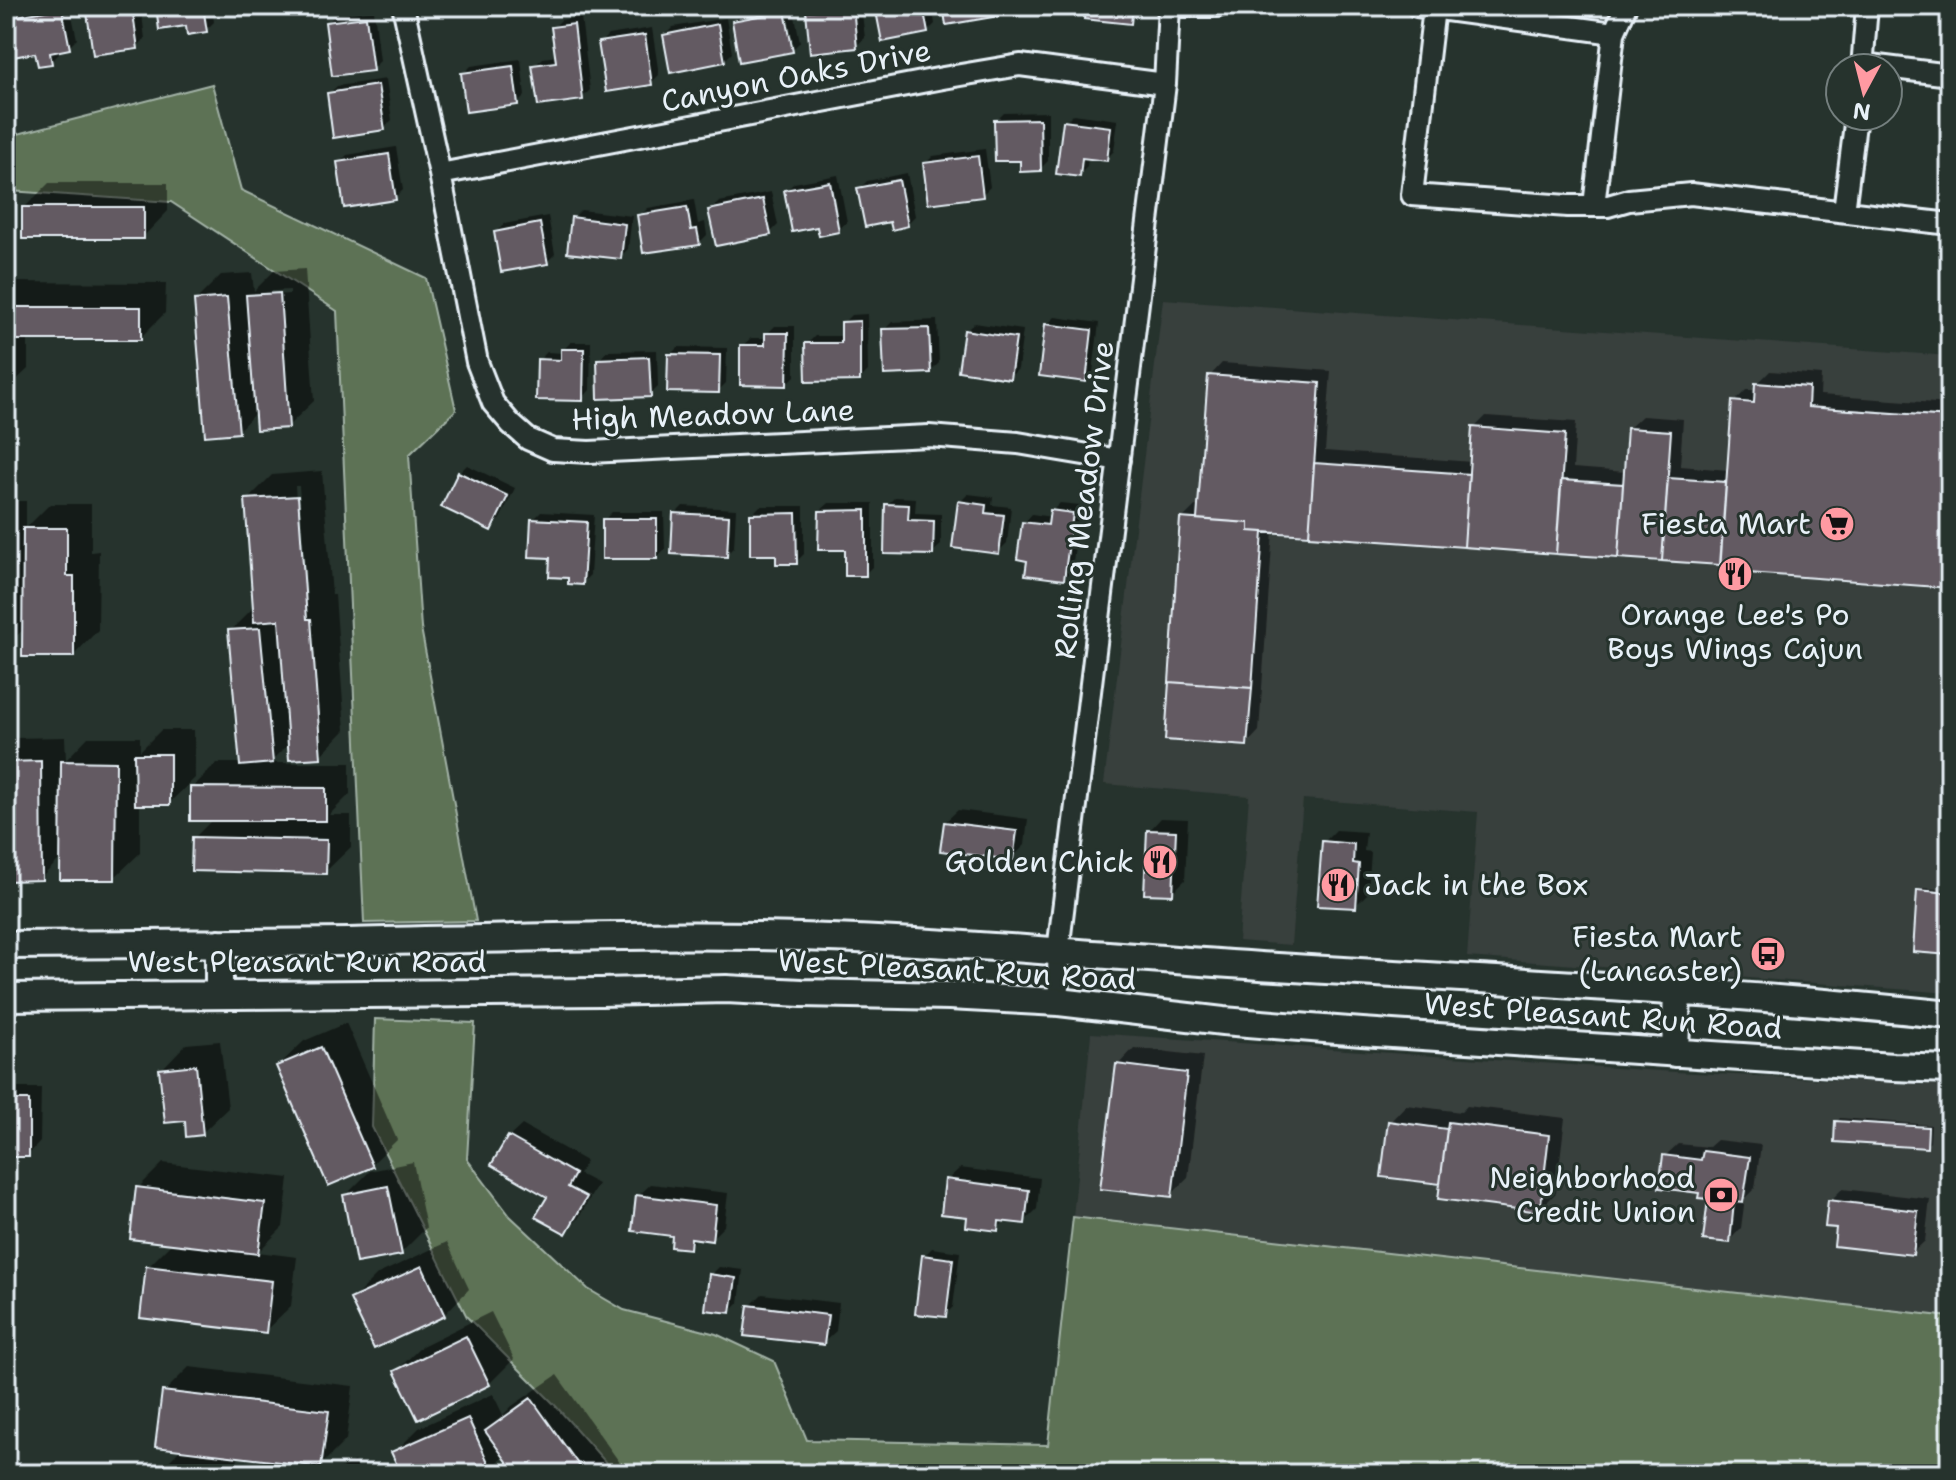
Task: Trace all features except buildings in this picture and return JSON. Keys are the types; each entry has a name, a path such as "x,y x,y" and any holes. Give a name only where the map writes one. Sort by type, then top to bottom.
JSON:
{"main road":[{"name":"West Pleasant Run Road","path":"6,945 342,942 591,935 763,936 1058,951 1677,992 1950,1015"},
{"path":"219,943 219,995"},
{"name":"West Pleasant Run Road","path":"6,997 726,989 949,996 1059,1002 1223,1021 1950,1069"},
{"path":"1675,1053 1677,992"}],"street":[{"name":"High Meadow Lane","path":"403,6 477,362 493,403 528,439 553,450 589,452 929,436 1018,443 1119,460"},
{"path":"1171,6 1218,6"},
{"name":"Rolling Meadow Drive","path":"1059,1002 1058,951 1165,84 1171,6"},
{"path":"1594,206 1614,33 1626,6"},
{"path":"1863,52 1867,6"},
{"path":"1614,33 1426,7 1412,195 1608,206 1629,200 1691,194 1950,224"},
{"name":"Canyon Oaks Drive","path":"440,174 1020,65 1165,84"},
{"path":"1904,70 1950,75"},
{"path":"1844,211 1854,132"}],"shaded area":[{"path":"1163,299 1950,356 1950,993 1467,957 1478,812 1303,799 1291,945 1238,941 1249,796 1104,784"},
{"path":"1091,1033 1675,1072 1950,1086 1950,1317 1073,1217"}],"green space":[{"path":"212,84 241,190 426,278 456,410 409,455 421,628 476,921 364,923 337,311 171,202 9,191 6,195 6,137"},
{"path":"375,1019 475,1023 467,1159 510,1216 588,1289 624,1310 716,1334 774,1361 807,1440 1048,1445 1073,1217 1950,1317 1950,1474 616,1474 554,1404 467,1317 372,1127"}],"place":[{"name":"Fiesta Mart","path":"1837,524"},
{"name":"Orange Lee's Po Boys Wings Cajun","path":"1735,574"},
{"name":"Golden Chick","path":"1160,862"},
{"name":"Jack in the Box","path":"1338,885"},
{"name":"Fiesta Mart (Lancaster)","path":"1768,954"},
{"name":"Neighborhood Credit Union","path":"1721,1195"}]}
